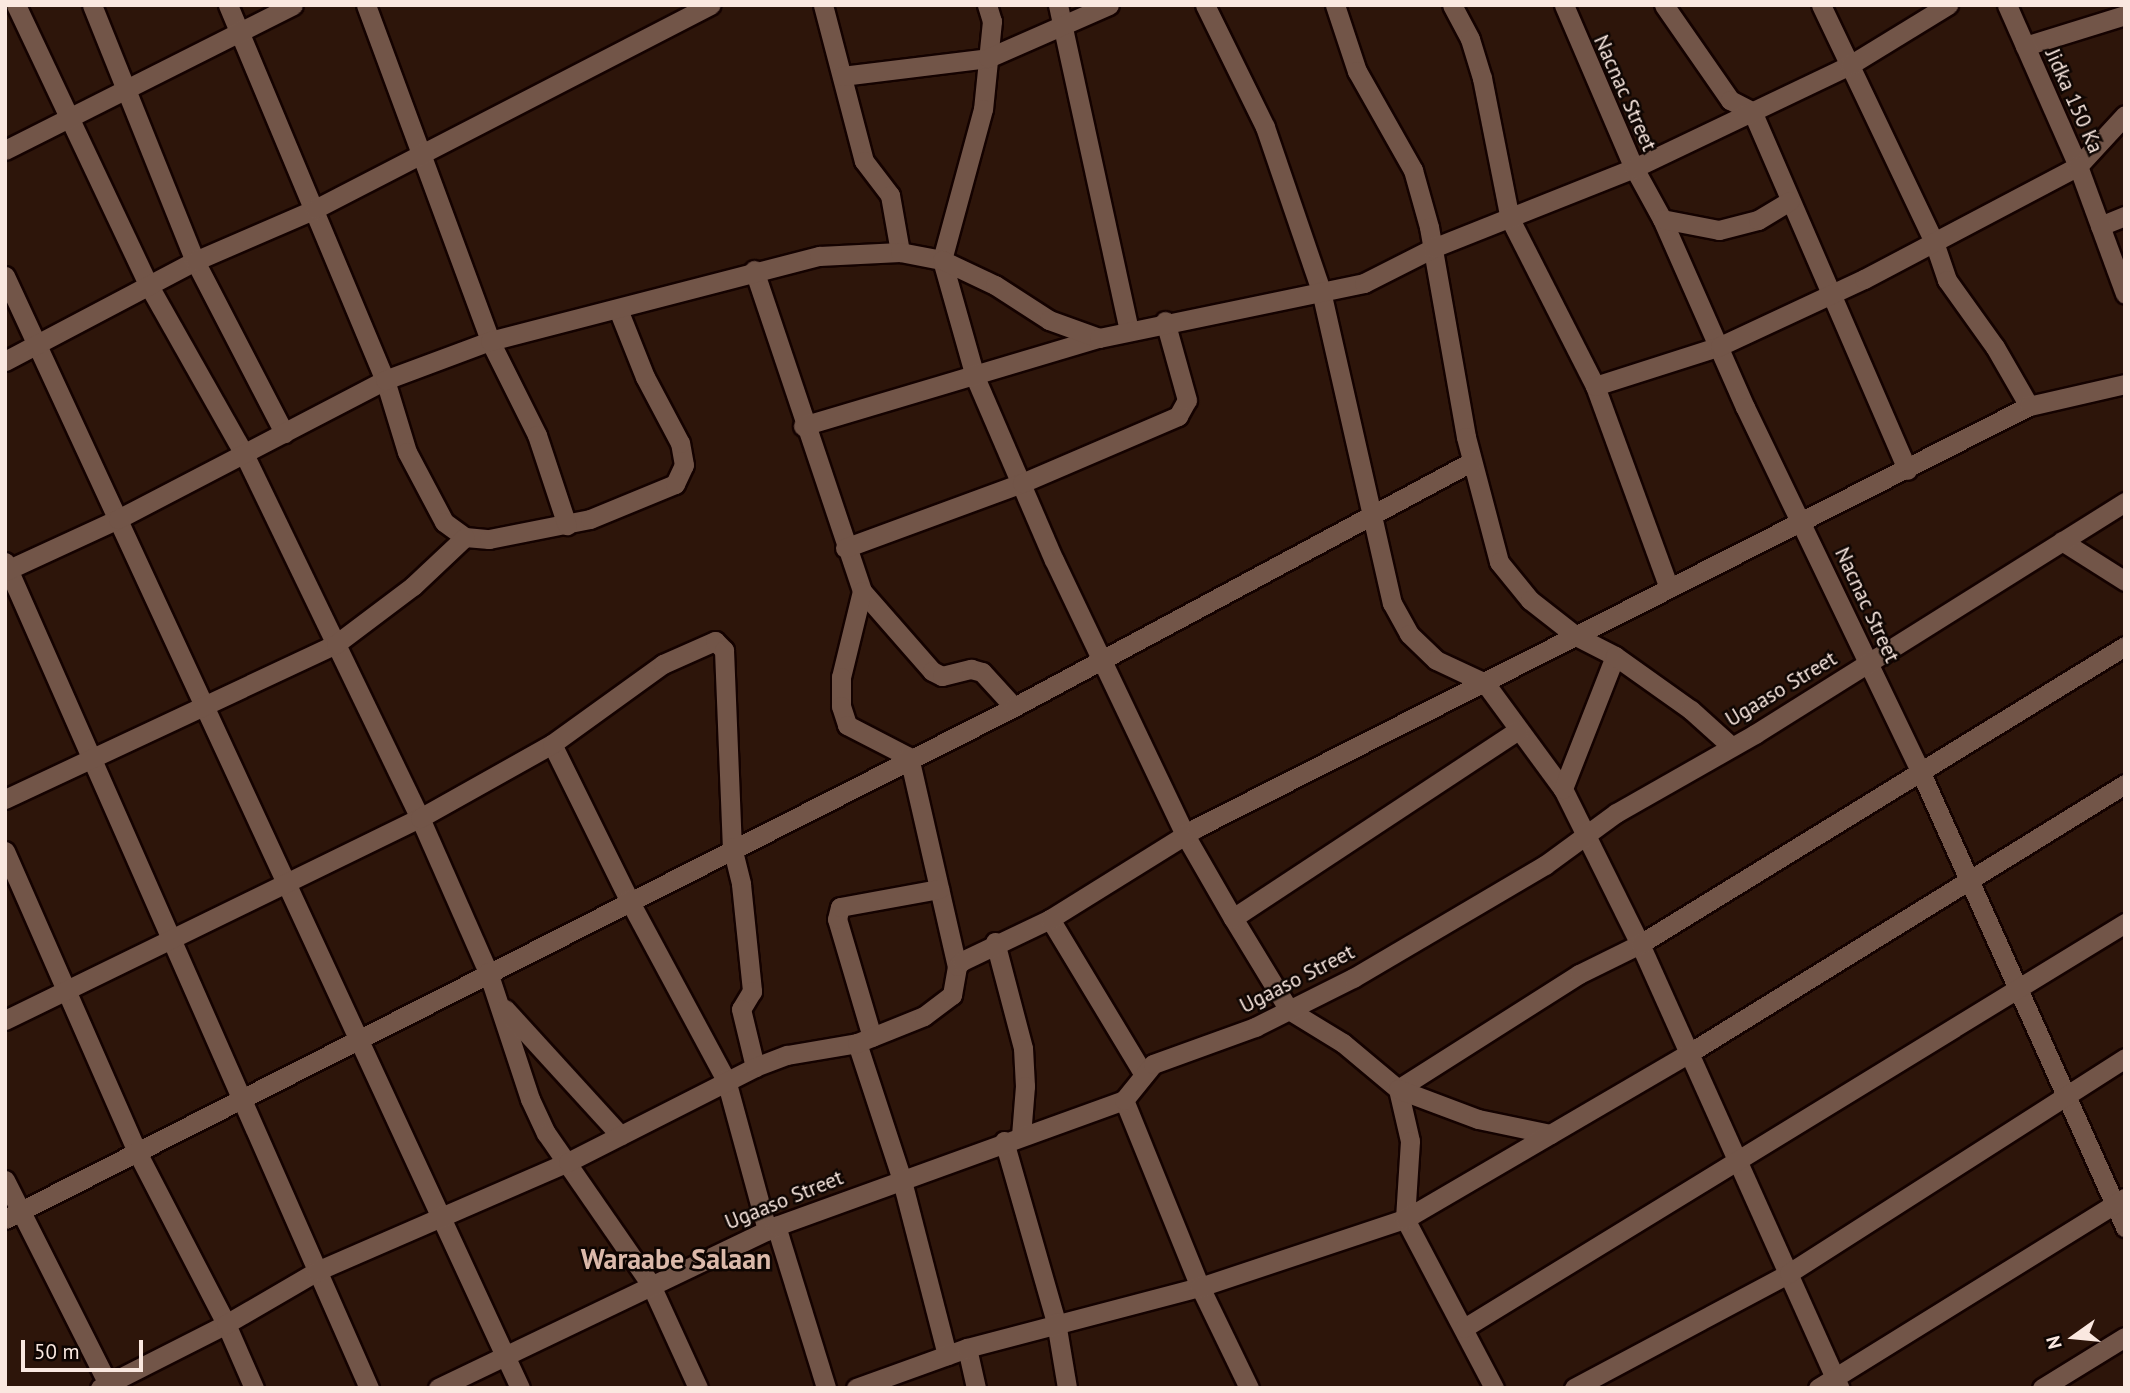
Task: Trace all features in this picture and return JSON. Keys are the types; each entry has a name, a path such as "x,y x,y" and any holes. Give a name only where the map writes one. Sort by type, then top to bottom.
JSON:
{"street":[{"path":"16,5 66,120 149,286 244,454 420,818 488,972 530,1099 546,1133 650,1283 698,1388"},
{"path":"92,5 195,261 284,433"},
{"path":"229,5 385,380 424,490 444,522 465,537 489,539 567,525 675,484 684,465 680,443 645,377 618,309"},
{"path":"5,150 125,91 239,29 293,5"},
{"path":"366,5 490,341 537,435 567,525"},
{"path":"5,361 195,261 315,209 421,151 711,5"},
{"path":"823,5 864,161 890,195 900,252"},
{"path":"987,5 992,21 983,109 942,260 975,377 1185,835 1289,1010 1343,1043 1398,1089 1478,1119 1550,1134"},
{"path":"1058,5 1065,24 1129,330"},
{"path":"842,76 988,58 1110,5"},
{"path":"1205,5 1265,127 1321,291 1392,603 1409,634 1436,660 1485,683 1563,789 1640,944 1686,1055 1838,1382"},
{"path":"1335,5 1357,71 1413,170 1433,248 1471,462 1499,562 1530,600 1576,636 1615,656 1692,710 1731,746"},
{"path":"1452,5 1470,39 1482,78 1510,219 1595,386 1669,588"},
{"name":"Nacnac Street","path":"1564,5 1634,169 1662,219 1921,773 2066,1093 2120,1201 2125,1227"},
{"path":"1664,5 1730,100 1752,111 1908,470"},
{"path":"1821,5 1934,242 1947,280 1995,346 2029,406"},
{"path":"803,426 1129,330 1364,283 1433,248 1634,169 1850,65 1948,5"},
{"name":"Jidka 150 Ka","path":"2007,5 2078,166 2125,294"},
{"path":"2025,46 2125,15"},
{"path":"1595,386 1720,346 1934,242 2078,166 2125,115"},
{"path":"1662,219 1719,230 1758,219 1790,201"},
{"path":"2099,226 2125,216"},
{"path":"369,1388 6,568 118,519 385,380 490,341 618,309 754,270 819,256 900,252 942,260 995,285 1049,320 1099,338"},
{"path":"754,270 803,426 862,592 932,671 942,676 971,669 982,672 1014,707"},
{"path":"5,276 288,882 520,1388"},
{"path":"845,548 1022,484 1178,416 1187,400 1165,321"},
{"path":"957,966 995,943 1049,919 1185,835 1669,588 1804,524 2029,406 2125,384"},
{"path":"13,1215 909,757 1014,707 1471,462"},
{"name":"Ugaaso Street","path":"438,1388 650,1283 771,1228 901,1177 1124,1100 1144,1075 1168,1056 1214,1043 1353,978 1586,837 1616,813 1870,663 2125,502"},
{"path":"5,799 91,756 336,644 413,586 465,537"},
{"path":"2063,541 2125,581"},
{"path":"5,1180 13,1215 106,1386 226,1324 317,1271 568,1162 726,1080 787,1055 865,1040 940,1007 952,995 957,966 909,757 847,725 841,706 841,677 862,592"},
{"path":"5,1020 420,818 552,744 663,664 715,641 723,650 732,847 741,884 752,990 741,1009 755,1067"},
{"path":"1398,1089 1579,974 1640,944 2125,646"},
{"path":"1563,789 1615,656"},
{"path":"1233,918 1518,730"},
{"path":"552,744 629,900 726,1080 771,1228 826,1388"},
{"path":"856,1388 967,1348 1056,1322 1200,1287 1405,1219 1686,1055 2125,784"},
{"path":"5,851 137,1152 226,1324 254,1388"},
{"path":"939,889 840,907 837,919 865,1040 947,1355"},
{"path":"1049,919 1144,1075"},
{"path":"1464,1328 2125,923"},
{"path":"995,943 1023,1048 1025,1086 1013,1139 1056,1322 1068,1388"},
{"path":"500,1003 620,1135"},
{"path":"1574,1388 1789,1273 2066,1093 2125,1058"},
{"path":"1398,1089 1410,1141 1405,1219 1464,1328 1491,1387"},
{"path":"1124,1100 1200,1287 1249,1388"},
{"path":"1818,1388 1838,1382 2120,1201"},
{"path":"2042,1388 2125,1337"},
{"path":"967,1348 976,1388"}],"district":[{"name":"Waraabe Salaan","path":"676,1259"}]}
